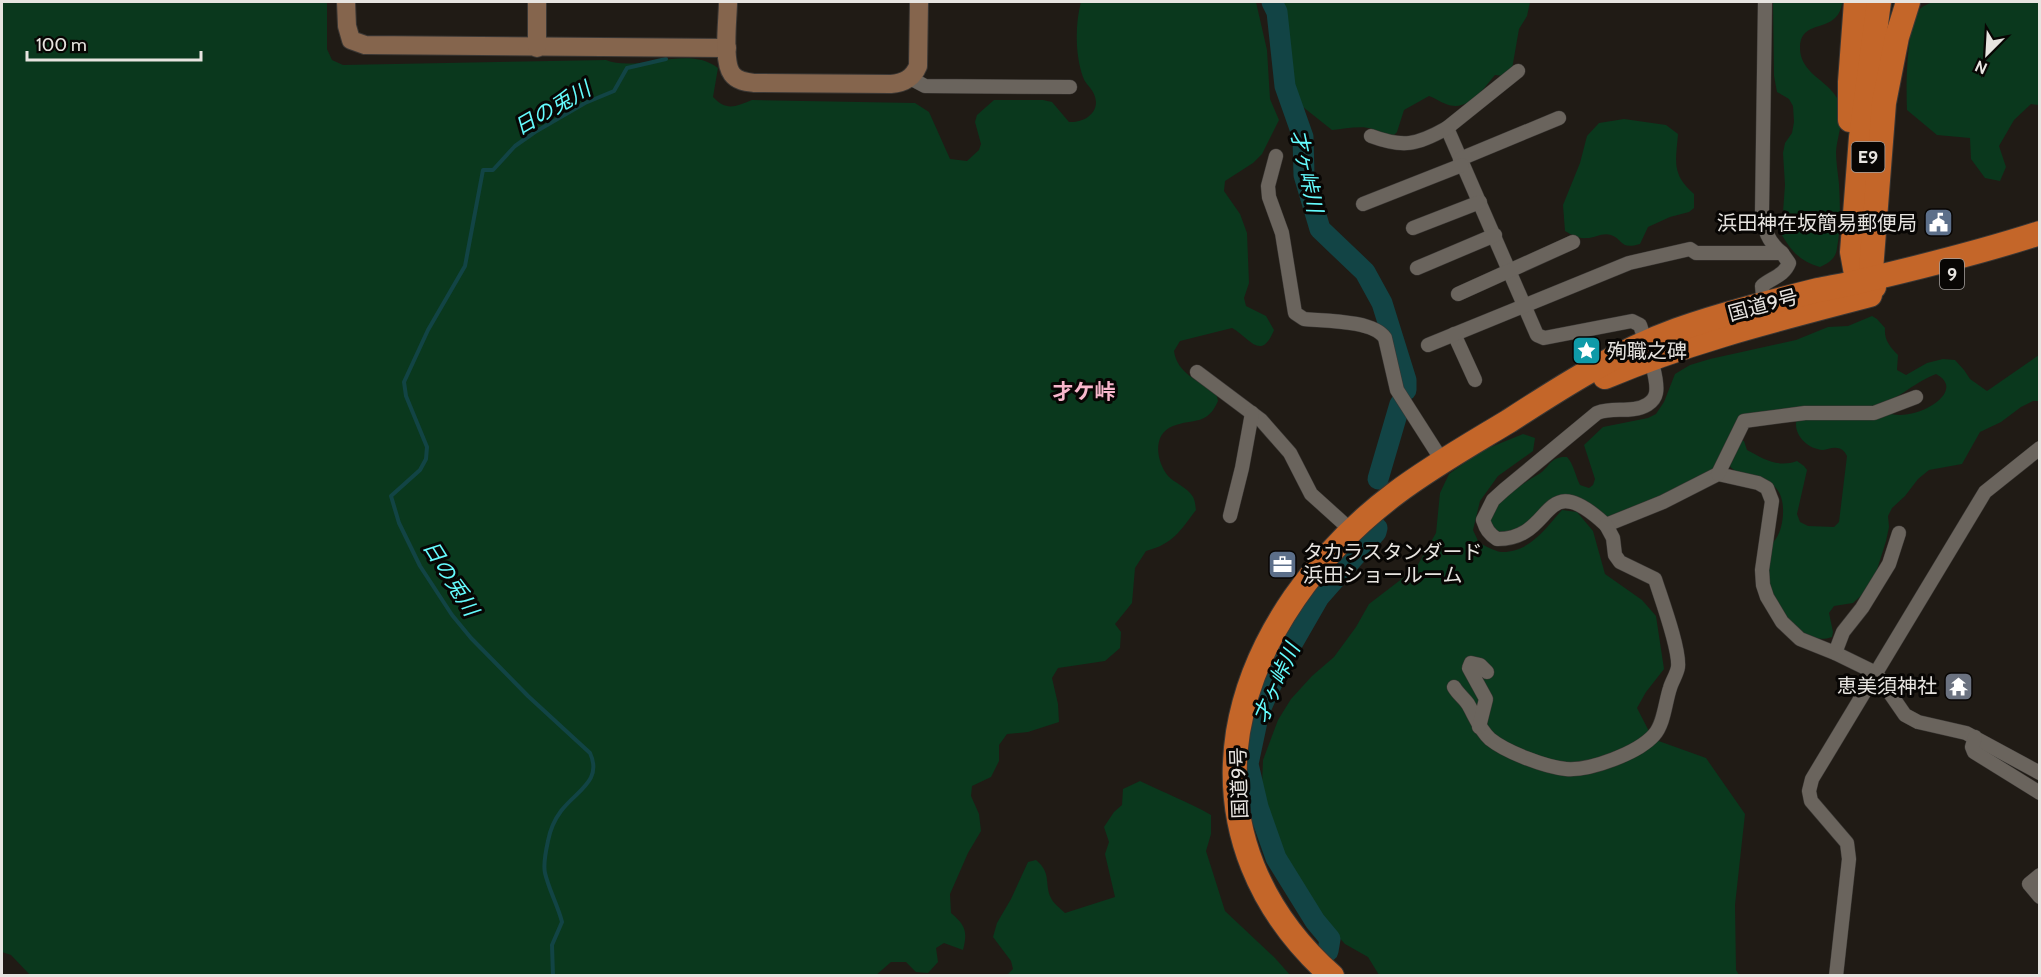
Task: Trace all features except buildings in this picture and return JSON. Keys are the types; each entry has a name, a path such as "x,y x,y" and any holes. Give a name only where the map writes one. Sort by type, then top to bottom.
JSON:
{"highway":[{"path":"1856,2 1850,81 1850,182 1854,270 1862,289"},
{"name":"E9","path":"1852,243 1861,137 1879,2"},
{"path":"1862,289 1877,198 1886,93 1897,37 1908,2"},
{"name":"E9","path":"1862,289 1874,33"},
{"path":"1877,198 1878,238 1885,256 1905,265 1926,264"},
{"name":"国道9号","path":"1332,975 1305,950 1286,928 1259,882 1247,854 1240,825 1234,770 1243,706 1260,660 1289,607 1322,563 1352,531 1393,495 1588,371 1648,351 1684,346 1862,289 1926,264 2040,233"},
{"path":"1819,290 1842,275 1850,262 1852,243"},
{"name":"国道9号","path":"1648,351 1689,326 1819,290 1862,289 1911,284 1996,261 2040,246"}],"street":[{"path":"346,2 348,34 357,44 537,48 727,48"},
{"path":"537,2 537,48"},
{"path":"728,2 727,59 733,76 747,82 891,84 915,74 919,60 919,2"},
{"path":"1764,305 1762,286 1786,269 1789,263 1772,245 1764,230 1762,212 1765,2"},
{"path":"1371,136 1390,144 1407,144 1422,140 1447,128 1518,71"},
{"path":"910,78 925,86 1070,87"},
{"path":"1363,204 1559,118"},
{"path":"1447,128 1538,335 1544,338 1632,321 1640,325 1648,351 1656,393 1650,403 1635,409 1612,409 1597,413 1493,500 1483,520 1485,528 1497,539 1517,537 1530,529 1555,503 1564,500 1587,507 1606,525 1613,538 1615,555 1620,562 1655,579 1667,617 1678,668 1669,688 1656,733 1635,750 1621,756 1595,765 1566,769 1542,763 1496,743 1479,727 1467,702 1454,687"},
{"path":"1276,156 1268,186 1269,197 1282,233 1295,313 1304,319 1363,326 1381,332 1385,338 1397,390 1443,462"},
{"path":"1413,228 1480,202"},
{"path":"1417,268 1495,235"},
{"path":"1458,294 1574,242"},
{"path":"1428,345 1629,262 1690,249 1696,253 1782,253"},
{"path":"1454,334 1475,380"},
{"path":"1197,372 1261,420 1290,453 1311,494 1352,531"},
{"path":"1606,525 1664,502 1718,474 1744,421 1805,413 1874,412 1916,397"},
{"path":"1230,516 1252,413"},
{"path":"1836,975 1849,859 1847,843 1811,801 1809,791 1812,779 1985,492 2040,448"},
{"path":"1718,474 1758,483 1767,488 1772,501 1761,570 1767,597 1790,631 1800,639 1835,653 1876,674 1905,715 1918,722 1966,733 2040,773"},
{"path":"1835,653 1843,632 1862,608 1889,564 1899,533"},
{"path":"1479,727 1486,699 1469,669 1471,663 1480,664 1487,672"},
{"path":"1975,737 1972,747 1974,752 2040,794"},
{"path":"2040,875 2029,884 2040,897"}],"green space":[{"path":"2,2 327,2 327,49 332,60 343,65 606,60 633,63 693,58 706,61 718,68 713,97 727,106 736,106 752,100 915,103 929,112 950,159 967,161 979,150 981,144 975,122 977,115 994,100 1052,102 1069,122 1083,120 1091,115 1096,102 1083,77 1077,49 1081,2 1256,2 1267,50 1270,99 1279,120 1262,154 1253,163 1225,181 1224,191 1240,214 1247,233 1249,283 1244,298 1246,306 1266,316 1274,330 1269,340 1260,346 1255,345 1232,328 1180,341 1174,351 1184,371 1216,392 1218,401 1214,409 1204,418 1173,426 1166,430 1159,441 1159,456 1164,470 1168,476 1192,495 1196,510 1180,530 1163,545 1146,551 1135,568 1132,603 1115,624 1121,632 1120,648 1105,661 1058,668 1052,678 1058,704 1059,722 1028,732 1007,734 999,745 999,761 991,777 972,786 971,796 979,814 981,831 968,853 950,894 951,913 959,921 965,933 963,950 944,943 936,948 938,962 928,973 916,972 906,962 891,962 875,976 31,976 11,955 2,952"},
{"path":"1281,2 1530,2 1527,16 1519,29 1512,69 1505,76 1495,75 1480,93 1461,105 1446,104 1429,96 1404,110 1397,132 1391,138 1368,128 1332,130 1303,107 1286,73 1286,12"},
{"path":"1773,2 1843,2 1835,18 1804,34 1800,48 1804,64 1833,92 1841,111 1836,152 1840,200 1838,240 1834,257 1820,267 1799,257 1777,227 1783,212 1785,185 1783,153 1794,122 1793,106 1789,99 1777,92 1774,76"},
{"path":"1932,2 2039,2 2039,105 2031,104 2014,120 1999,146 2006,167 2000,181 1985,178 1971,159 1970,138 1937,135 1907,110 1908,57 1912,28 1920,9"},
{"path":"1624,119 1666,125 1678,134 1676,152 1678,173 1694,194 1694,208 1648,227 1640,244 1634,246 1625,245 1608,234 1581,238 1565,231 1563,205 1580,163 1587,136 1599,123"},
{"path":"1872,316 1885,328 1888,343 1898,355 1897,370 1906,375 1927,363 1943,359 1955,360 1970,379 1987,391 2039,355 2039,401 2033,401 2021,407 2001,422 1980,432 1962,464 1929,470 1892,508 1888,516 1889,527 1886,541 1876,573 1865,592 1853,603 1834,606 1829,613 1832,637 1817,638 1803,633 1788,620 1775,601 1767,581 1766,559 1769,548 1781,528 1783,512 1781,497 1772,484 1735,471 1729,465 1740,440 1744,441 1747,450 1771,462 1783,464 1797,461 1807,470 1797,514 1800,522 1808,526 1834,527 1839,522 1847,456 1839,448 1823,450 1811,447 1799,434 1797,418 1914,413 1926,409 1943,396 1946,388 1944,381 1936,374 1872,408 1744,416 1720,462 1699,480 1668,495 1608,517 1558,496 1550,500 1524,528 1499,535 1490,528 1488,516 1499,503 1557,458 1567,457 1580,485 1589,488 1593,485 1595,479 1584,445 1603,427 1648,418 1656,414 1664,402 1675,374 1690,365 1796,340 1828,327 1848,326"},
{"path":"1523,434 1535,438 1533,451 1498,476 1480,501 1473,530 1479,543 1501,552 1511,551 1520,549 1536,538 1562,510 1577,512 1593,531 1605,574 1642,600 1656,616 1664,669 1637,708 1653,739 1706,758 1745,814 1735,905 1736,970 1739,975 1379,975 1368,957 1345,944 1321,918 1284,861 1262,786 1263,760 1278,720 1291,699 1334,657 1356,627 1369,604 1416,568 1436,533 1440,493 1449,474 1481,451"},
{"path":"1140,781 1211,815 1211,834 1206,851 1225,911 1290,975 1007,975 1013,969 1011,961 993,937 997,923 1028,862 1036,860 1044,869 1051,898 1065,913 1115,897 1105,854 1109,842 1104,827 1122,805 1123,789"}],"waterway":[{"name":"才ヶ峠川","path":"1272,2 1277,12 1285,86 1303,137 1304,175 1320,229 1365,272 1382,303 1406,380 1406,390"},
{"name":"日の兎川","path":"553,976 552,945 562,922 545,873 546,849 553,825 561,811 586,785 593,771 593,763 590,753 528,696 471,638 452,615 420,566 399,523 391,496 420,470 426,459 427,447 406,396 404,382 428,330 465,266 483,170 493,170 515,146 535,132 585,103 614,91 627,68 666,59"},
{"name":"才ヶ峠川","path":"1378,479 1400,404"},
{"name":"才ヶ峠川","path":"1328,951 1330,939 1315,921 1276,858 1258,807 1248,764 1259,712 1281,663 1319,597 1376,532 1377,528"}],"place":[{"name":"浜田神在坂簡易郵便局","path":"1938,223"},
{"name":"殉職之碑","path":"1586,351"},
{"name":"タカラスタンダード 浜田ショールーム","path":"1282,564"},
{"name":"恵美須神社","path":"1958,686"}],"district":[{"name":"才ケ峠","path":"1084,391"}]}
